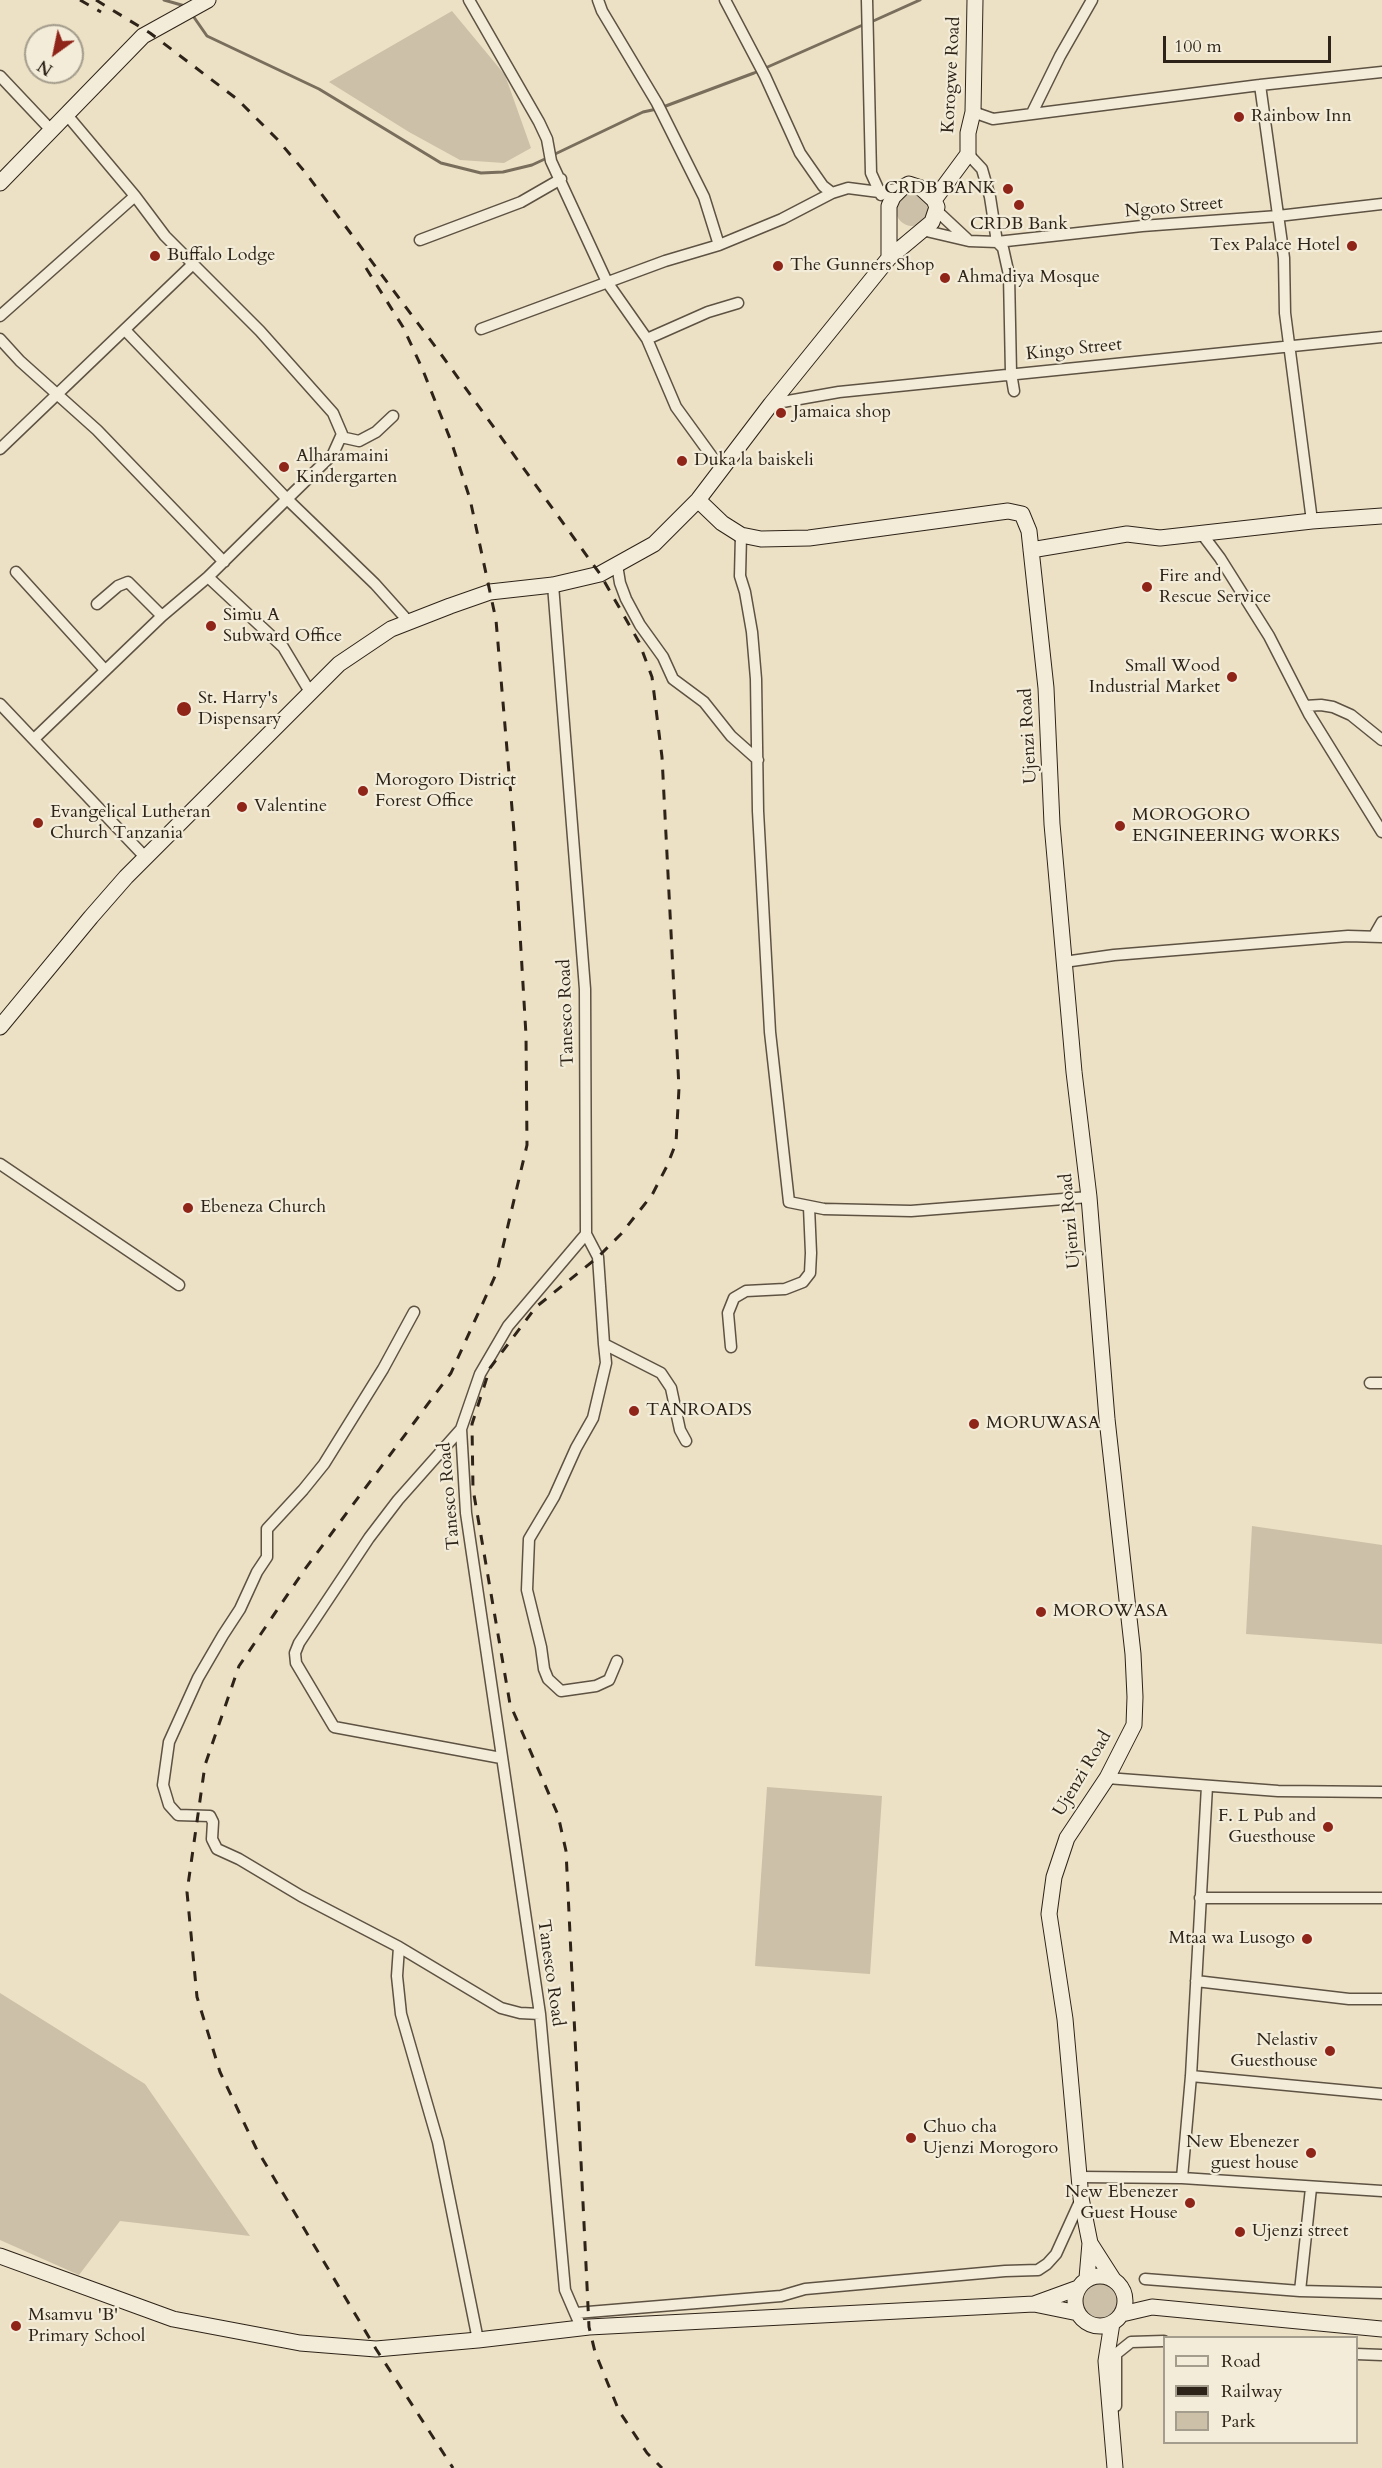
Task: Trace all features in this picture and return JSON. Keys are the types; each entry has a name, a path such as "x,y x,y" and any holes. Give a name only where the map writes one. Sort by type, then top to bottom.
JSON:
{"street":[{"path":"469,0 547,139 551,161 561,178 607,282 647,339 676,407 721,469"},
{"path":"598,0 602,11 659,108 704,197 720,245"},
{"path":"725,0 765,76 803,159 823,186 832,194"},
{"name":"Korogwe Road","path":"936,206 968,154 968,133 974,112 975,0"},
{"path":"1032,113 1060,56 1092,0"},
{"path":"0,183 142,36 176,20 204,2"},
{"path":"868,5 871,173 879,192 901,228 920,231"},
{"path":"974,112 993,119 1382,72"},
{"path":"0,76 51,130"},
{"path":"1260,85 1284,258 1288,345 1312,521"},
{"path":"33,739 288,500 333,454 341,437 339,424 333,413 260,331 165,236 135,196 67,115"},
{"path":"968,154 982,169 990,196 997,242 1003,248 1010,275 1011,373 1014,391"},
{"path":"481,329 665,261 720,245 848,188 879,192 923,184 956,173"},
{"path":"420,240 521,202 561,178"},
{"path":"889,258 889,210 893,197 905,186 921,188 969,241"},
{"path":"0,316 135,196"},
{"name":"Ngoto Street","path":"920,231 969,241 997,242 1382,204"},
{"path":"0,1027 90,917 339,664 391,629 409,622 490,592 553,585 600,574 654,544 698,500 771,404 889,258 932,222 936,206"},
{"path":"0,449 192,265"},
{"path":"647,339 708,312 738,303"},
{"path":"125,330 288,500 375,584 409,622"},
{"name":"Kingo Street","path":"771,404 839,392 1011,373 1382,337"},
{"path":"0,339 20,361 97,430 224,562"},
{"path":"341,437 359,441 376,432 393,416"},
{"name":"Ujenzi Road","path":"698,500 722,524 751,538 778,540 810,538 1008,512 1022,514 1029,531 1046,688 1052,824 1064,962 1089,1197 1107,1419 1136,1697 1134,1725 1107,1778 1067,1838 1054,1877 1049,1914 1065,2019 1081,2198 1090,2243"},
{"path":"1032,550 1127,534 1160,538 1312,521 1382,516"},
{"path":"1202,534 1220,558 1269,636 1305,706 1349,782 1382,832"},
{"path":"741,535 740,576 752,632 758,760 756,777 770,1032 789,1202 809,1207 911,1211 1089,1197"},
{"path":"617,566 626,599 640,625 663,657 673,679 704,702 731,736 758,760"},
{"path":"16,573 105,670"},
{"path":"208,577 283,647 310,692"},
{"path":"97,604 118,586 128,582 162,616"},
{"name":"Tanesco Road","path":"553,585 585,989 586,1234 508,1326 480,1374 461,1429 466,1513 540,2014 565,2290 578,2320"},
{"path":"0,704 146,858"},
{"path":"1305,706 1333,707 1351,715 1382,740"},
{"path":"1064,962 1114,956 1378,937 1382,921"},
{"path":"0,1164 179,1285"},
{"path":"731,1347 728,1313 734,1298 746,1291 785,1289 803,1282 810,1273 812,1252 809,1207"},
{"path":"586,1234 598,1257 606,1363 593,1418 576,1448 554,1497 529,1539 527,1590 541,1647 543,1669 548,1679 561,1691 596,1686 609,1680 617,1661"},
{"path":"414,1312 383,1369 324,1464 267,1529 267,1557 257,1572 240,1609 198,1678 169,1742 163,1776 171,1809 178,1815 210,1816 213,1822 212,1839 217,1849 399,1947 501,2008 520,2013 540,2014"},
{"path":"604,1344 661,1373 671,1388 680,1430 686,1441"},
{"path":"1370,1383 1382,1383"},
{"path":"461,1429 398,1500 369,1538 299,1643 295,1653 296,1663 334,1727 501,1758"},
{"path":"1107,1778 1278,1791 1382,1792"},
{"path":"1182,2178 1191,2076 1207,1786"},
{"path":"1200,1898 1382,1898"},
{"path":"399,1947 397,1976 401,2014 438,2142 478,2340"},
{"path":"1196,1981 1349,1999 1382,1999"},
{"path":"1191,2076 1382,2094"},
{"path":"1080,2177 1182,2178 1382,2192"},
{"path":"1300,2290 1311,2188"},
{"path":"0,2256 173,2319 300,2343 376,2349 478,2340 578,2320 781,2296 804,2289 1038,2270 1047,2264 1056,2253 1081,2198"},
{"path":"1090,2243 1113,2279 1124,2291 1152,2307"},
{"path":"1090,2243 1082,2283 1074,2300 1078,2313 1093,2325 1099,2326 1152,2307 1382,2329"},
{"path":"1034,2304 1100,2275 1113,2279"},
{"path":"1145,2279 1300,2290 1382,2293"},
{"path":"1106,2361 1117,2318 1125,2299 1124,2291"},
{"path":"578,2320 1034,2304 1078,2313"},
{"path":"1093,2325 1106,2361 1115,2468"},
{"path":"1115,2468 1116,2354 1131,2343 1163,2341"},
{"path":"1358,2354 1382,2355"}],"green space":[{"path":"452,11 505,75 531,148 504,163 460,160 409,132 329,82"},
{"path":"912,194 923,199 928,210 923,221 912,226 901,221 896,210 901,199"},
{"path":"1252,1526 1382,1545 1382,1644 1246,1634"},
{"path":"767,1787 882,1796 870,1974 755,1966"},
{"path":"0,1993 145,2084 250,2236 120,2221 79,2275 0,2240"},
{"path":"1100,2281 1114,2287 1120,2301 1114,2315 1100,2321 1086,2315 1080,2301 1086,2287"}],"waterway":[{"path":"164,0 185,6"},
{"path":"871,22 920,0"},
{"path":"191,13 207,36 319,89 441,163 481,173 503,172 532,165 547,158"},
{"path":"663,107 754,73 865,24"},
{"path":"553,155 643,112 657,109"}],"railway":[{"path":"80,0 101,12"},
{"path":"96,0 150,33 237,99 277,139 305,172 443,357 600,574 639,642 652,677 662,757 679,1088 676,1143 652,1195 621,1234 598,1257 536,1307 490,1368 472,1424 473,1489 510,1704 558,1815 566,1851 589,2327 595,2352 619,2411 647,2453 662,2468"},
{"path":"366,268 403,327 451,441 470,499 496,620 514,832 526,1035 527,1145 497,1272 451,1373 305,1569 239,1666 205,1765 187,1892 197,1997 220,2072 256,2148 376,2349 453,2468"}],"place":[{"name":"Rainbow Inn","path":"1239,117"},
{"name":"CRDB BANK","path":"1008,189"},
{"name":"CRDB Bank","path":"1019,205"},
{"name":"Tex Palace Hotel","path":"1352,246"},
{"name":"Buffalo Lodge","path":"155,256"},
{"name":"The Gunners Shop","path":"778,266"},
{"name":"Ahmadiya Mosque","path":"945,278"},
{"name":"Jamaica shop","path":"781,413"},
{"name":"Duka la baiskeli","path":"682,461"},
{"name":"Alharamaini Kindergarten","path":"284,467"},
{"name":"Fire and Rescue Service","path":"1147,587"},
{"name":"Simu A Subward Office","path":"211,626"},
{"name":"Small Wood Industrial Market","path":"1232,677"},
{"name":"St. Harry's Dispensary","path":"184,709"},
{"name":"Morogoro District Forest Office","path":"363,791"},
{"name":"Valentine","path":"242,807"},
{"name":"Evangelical Lutheran Church Tanzania","path":"38,823"},
{"name":"MOROGORO ENGINEERING WORKS","path":"1120,826"},
{"name":"Ebeneza Church","path":"188,1208"},
{"name":"TANROADS","path":"634,1411"},
{"name":"MORUWASA","path":"974,1424"},
{"name":"MOROWASA","path":"1041,1612"},
{"name":"F. L Pub and Guesthouse","path":"1328,1827"},
{"name":"Mtaa wa Lusogo","path":"1307,1939"},
{"name":"Nelastiv Guesthouse","path":"1330,2051"},
{"name":"Chuo cha Ujenzi Morogoro","path":"911,2138"},
{"name":"New Ebenezer guest house","path":"1311,2153"},
{"name":"New Ebenezer Guest House","path":"1190,2203"},
{"name":"Ujenzi street","path":"1240,2232"},
{"name":"Msamvu 'B' Primary School","path":"16,2326"}]}
